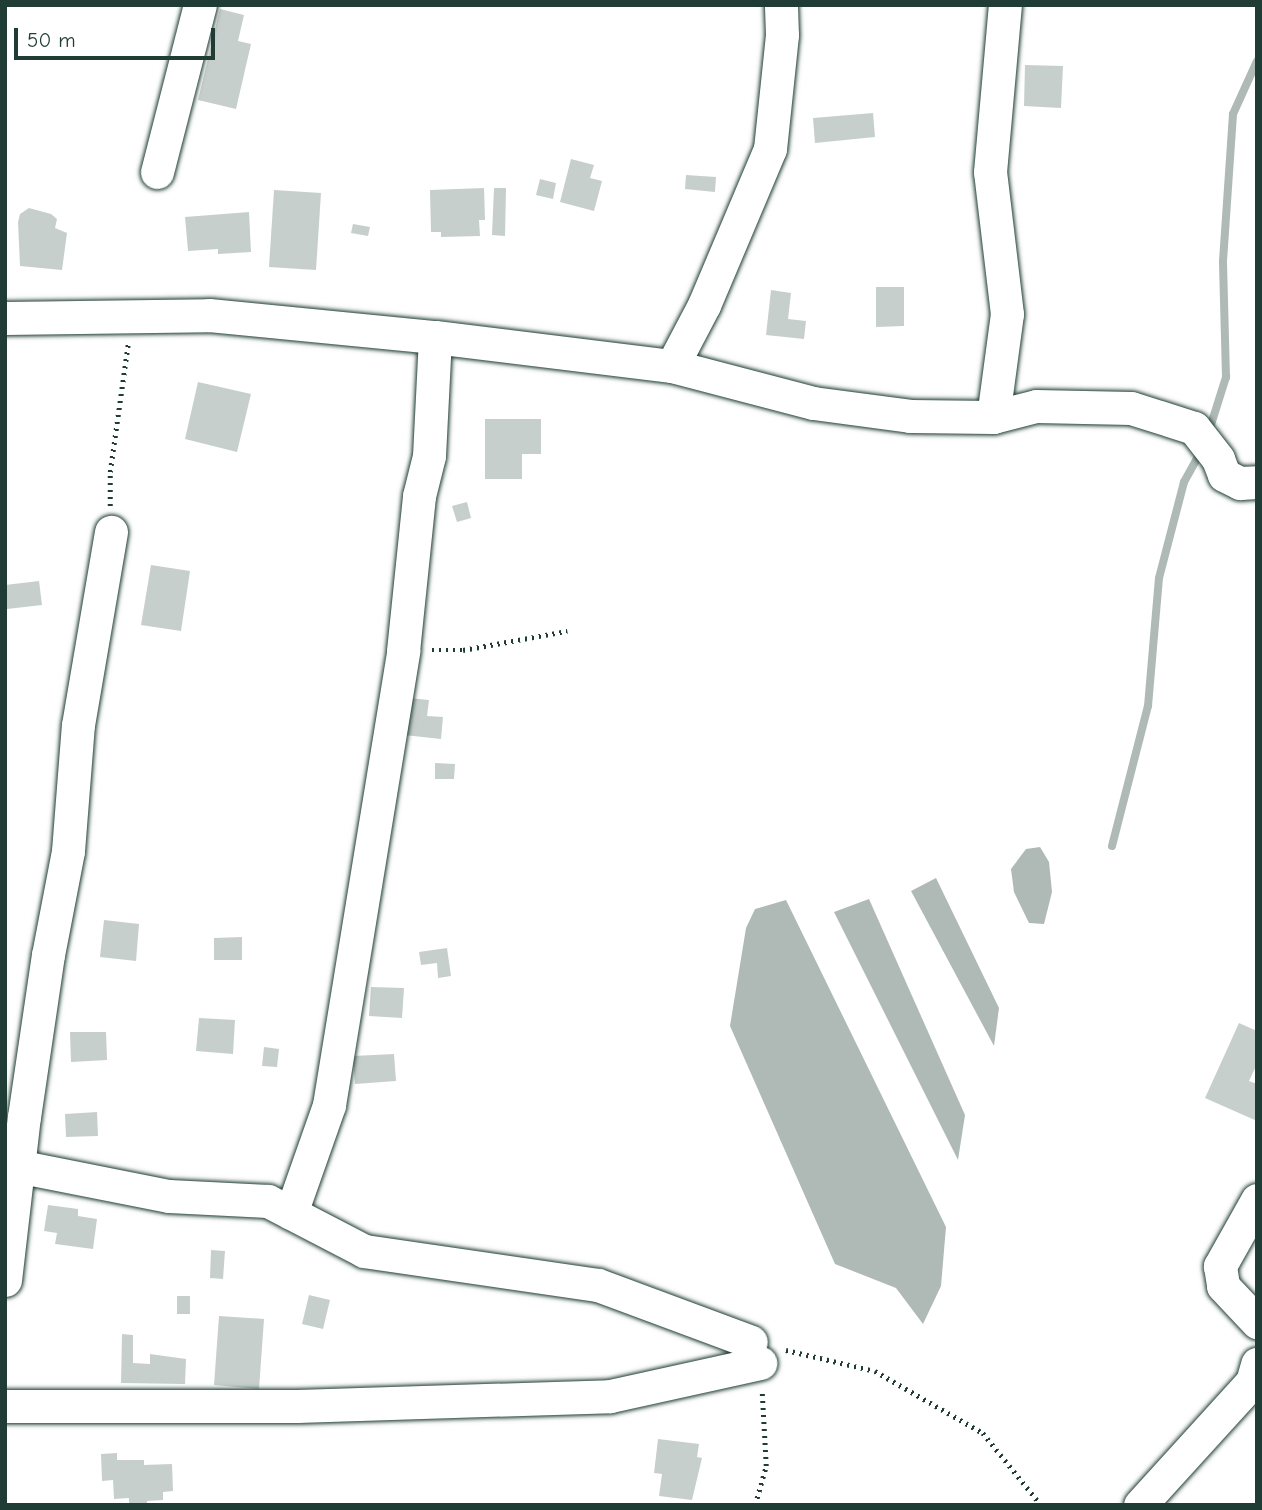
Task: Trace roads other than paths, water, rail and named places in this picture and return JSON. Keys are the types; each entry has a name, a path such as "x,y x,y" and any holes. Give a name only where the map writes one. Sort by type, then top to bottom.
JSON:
{"street":[{"path":"157,173 200,5"},
{"path":"672,366 704,305 770,149 782,35 781,5"},
{"path":"993,417 1007,314 990,172 1005,5"},
{"path":"5,318 209,315 435,337 672,366 813,403 910,416 993,417 1036,406 1131,408 1194,428 1218,459 1224,475 1240,483 1257,482"},
{"path":"291,1213 329,1105 403,651 419,496 429,456 435,337"},
{"path":"5,1280 17,1166 15,1117 68,852 78,725 111,532"},
{"path":"5,1406 298,1406 610,1396 755,1352 598,1285 364,1251 268,1201 169,1196 17,1166"},
{"path":"1257,1200 1220,1266 1223,1286 1257,1322"},
{"path":"1140,1505 1252,1382 1257,1364"}],"waterway":[{"path":"1209,431 1226,377 1223,261 1233,114 1257,61"},
{"path":"1112,846 1148,706 1159,578 1184,482 1202,449"}]}
